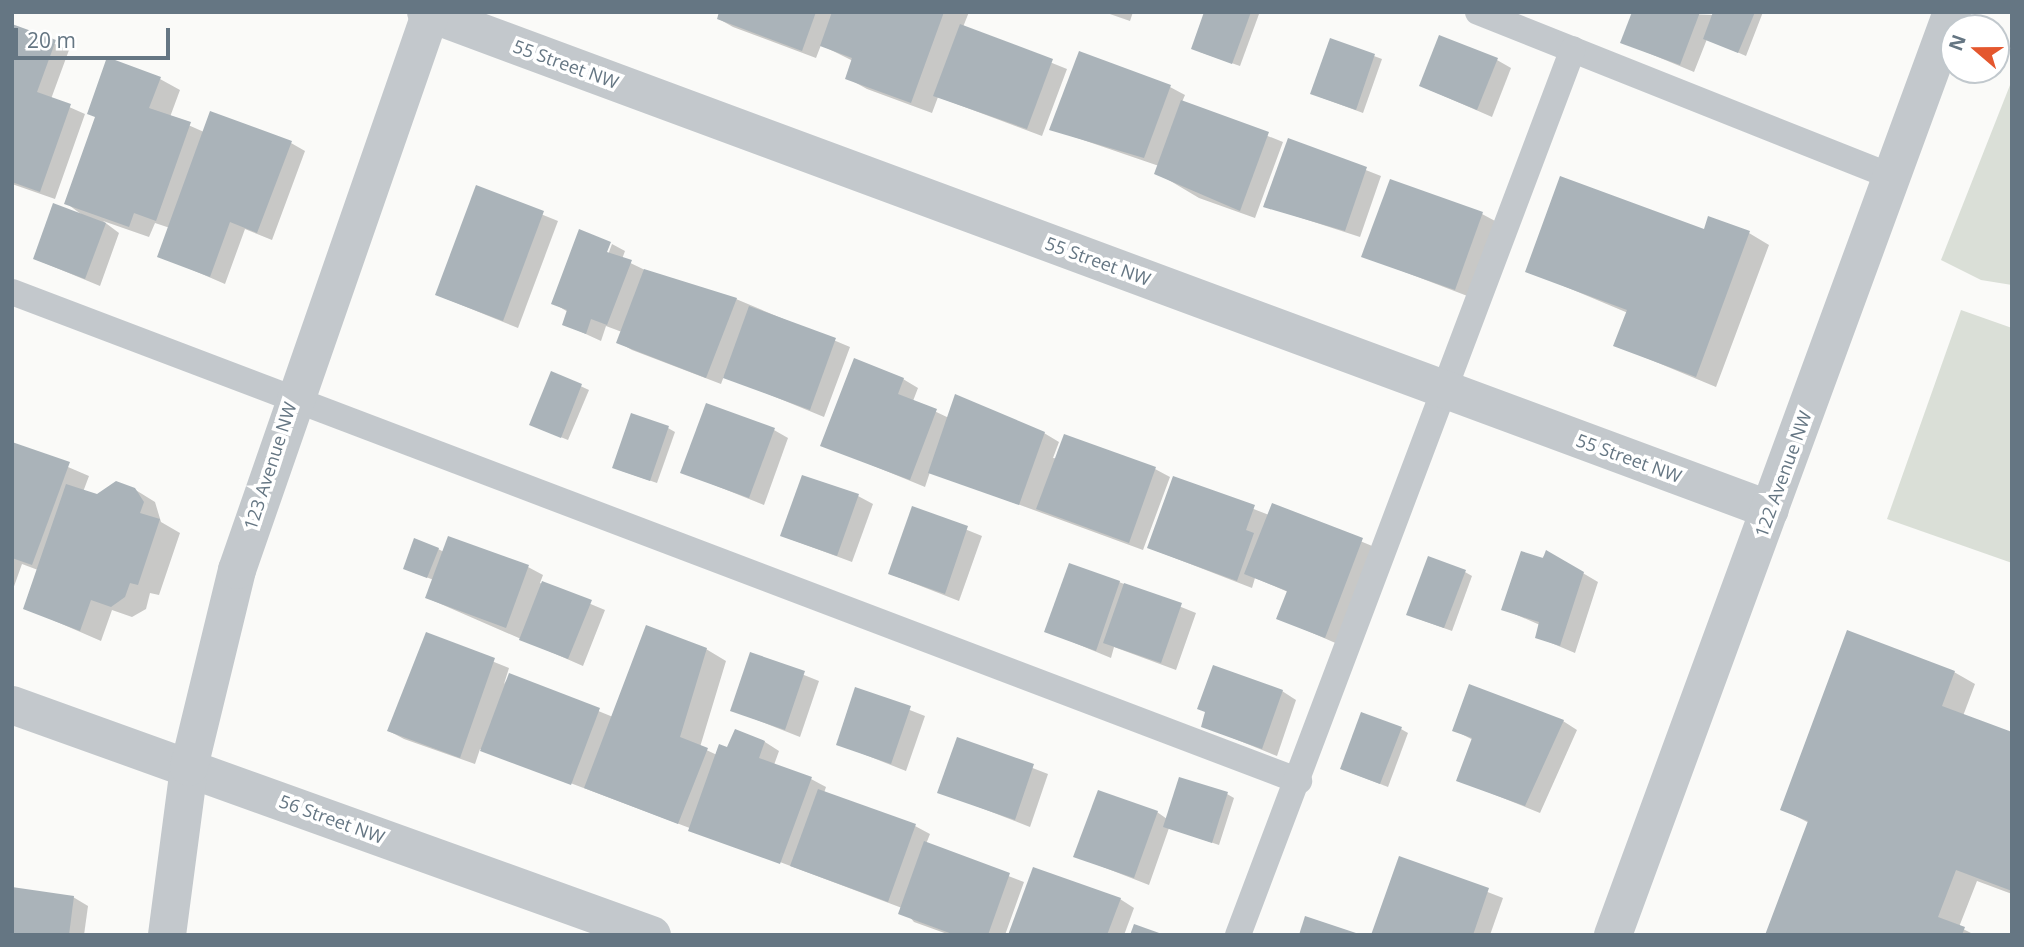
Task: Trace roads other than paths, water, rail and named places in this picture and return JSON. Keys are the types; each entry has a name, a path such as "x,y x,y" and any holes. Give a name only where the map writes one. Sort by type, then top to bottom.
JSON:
{"street":[{"name":"122 Avenue NW","path":"1613,935 1952,12"},
{"name":"55 Street NW","path":"429,13 1770,510"},
{"name":"123 Avenue NW","path":"166,935 189,767 237,570 293,395 429,13"},
{"name":"56 Street NW","path":"12,705 652,935"}],"lane":[{"path":"1478,12 1892,177"},
{"path":"1238,935 1299,781 1573,49"},
{"path":"12,292 293,395 1299,781"}]}
